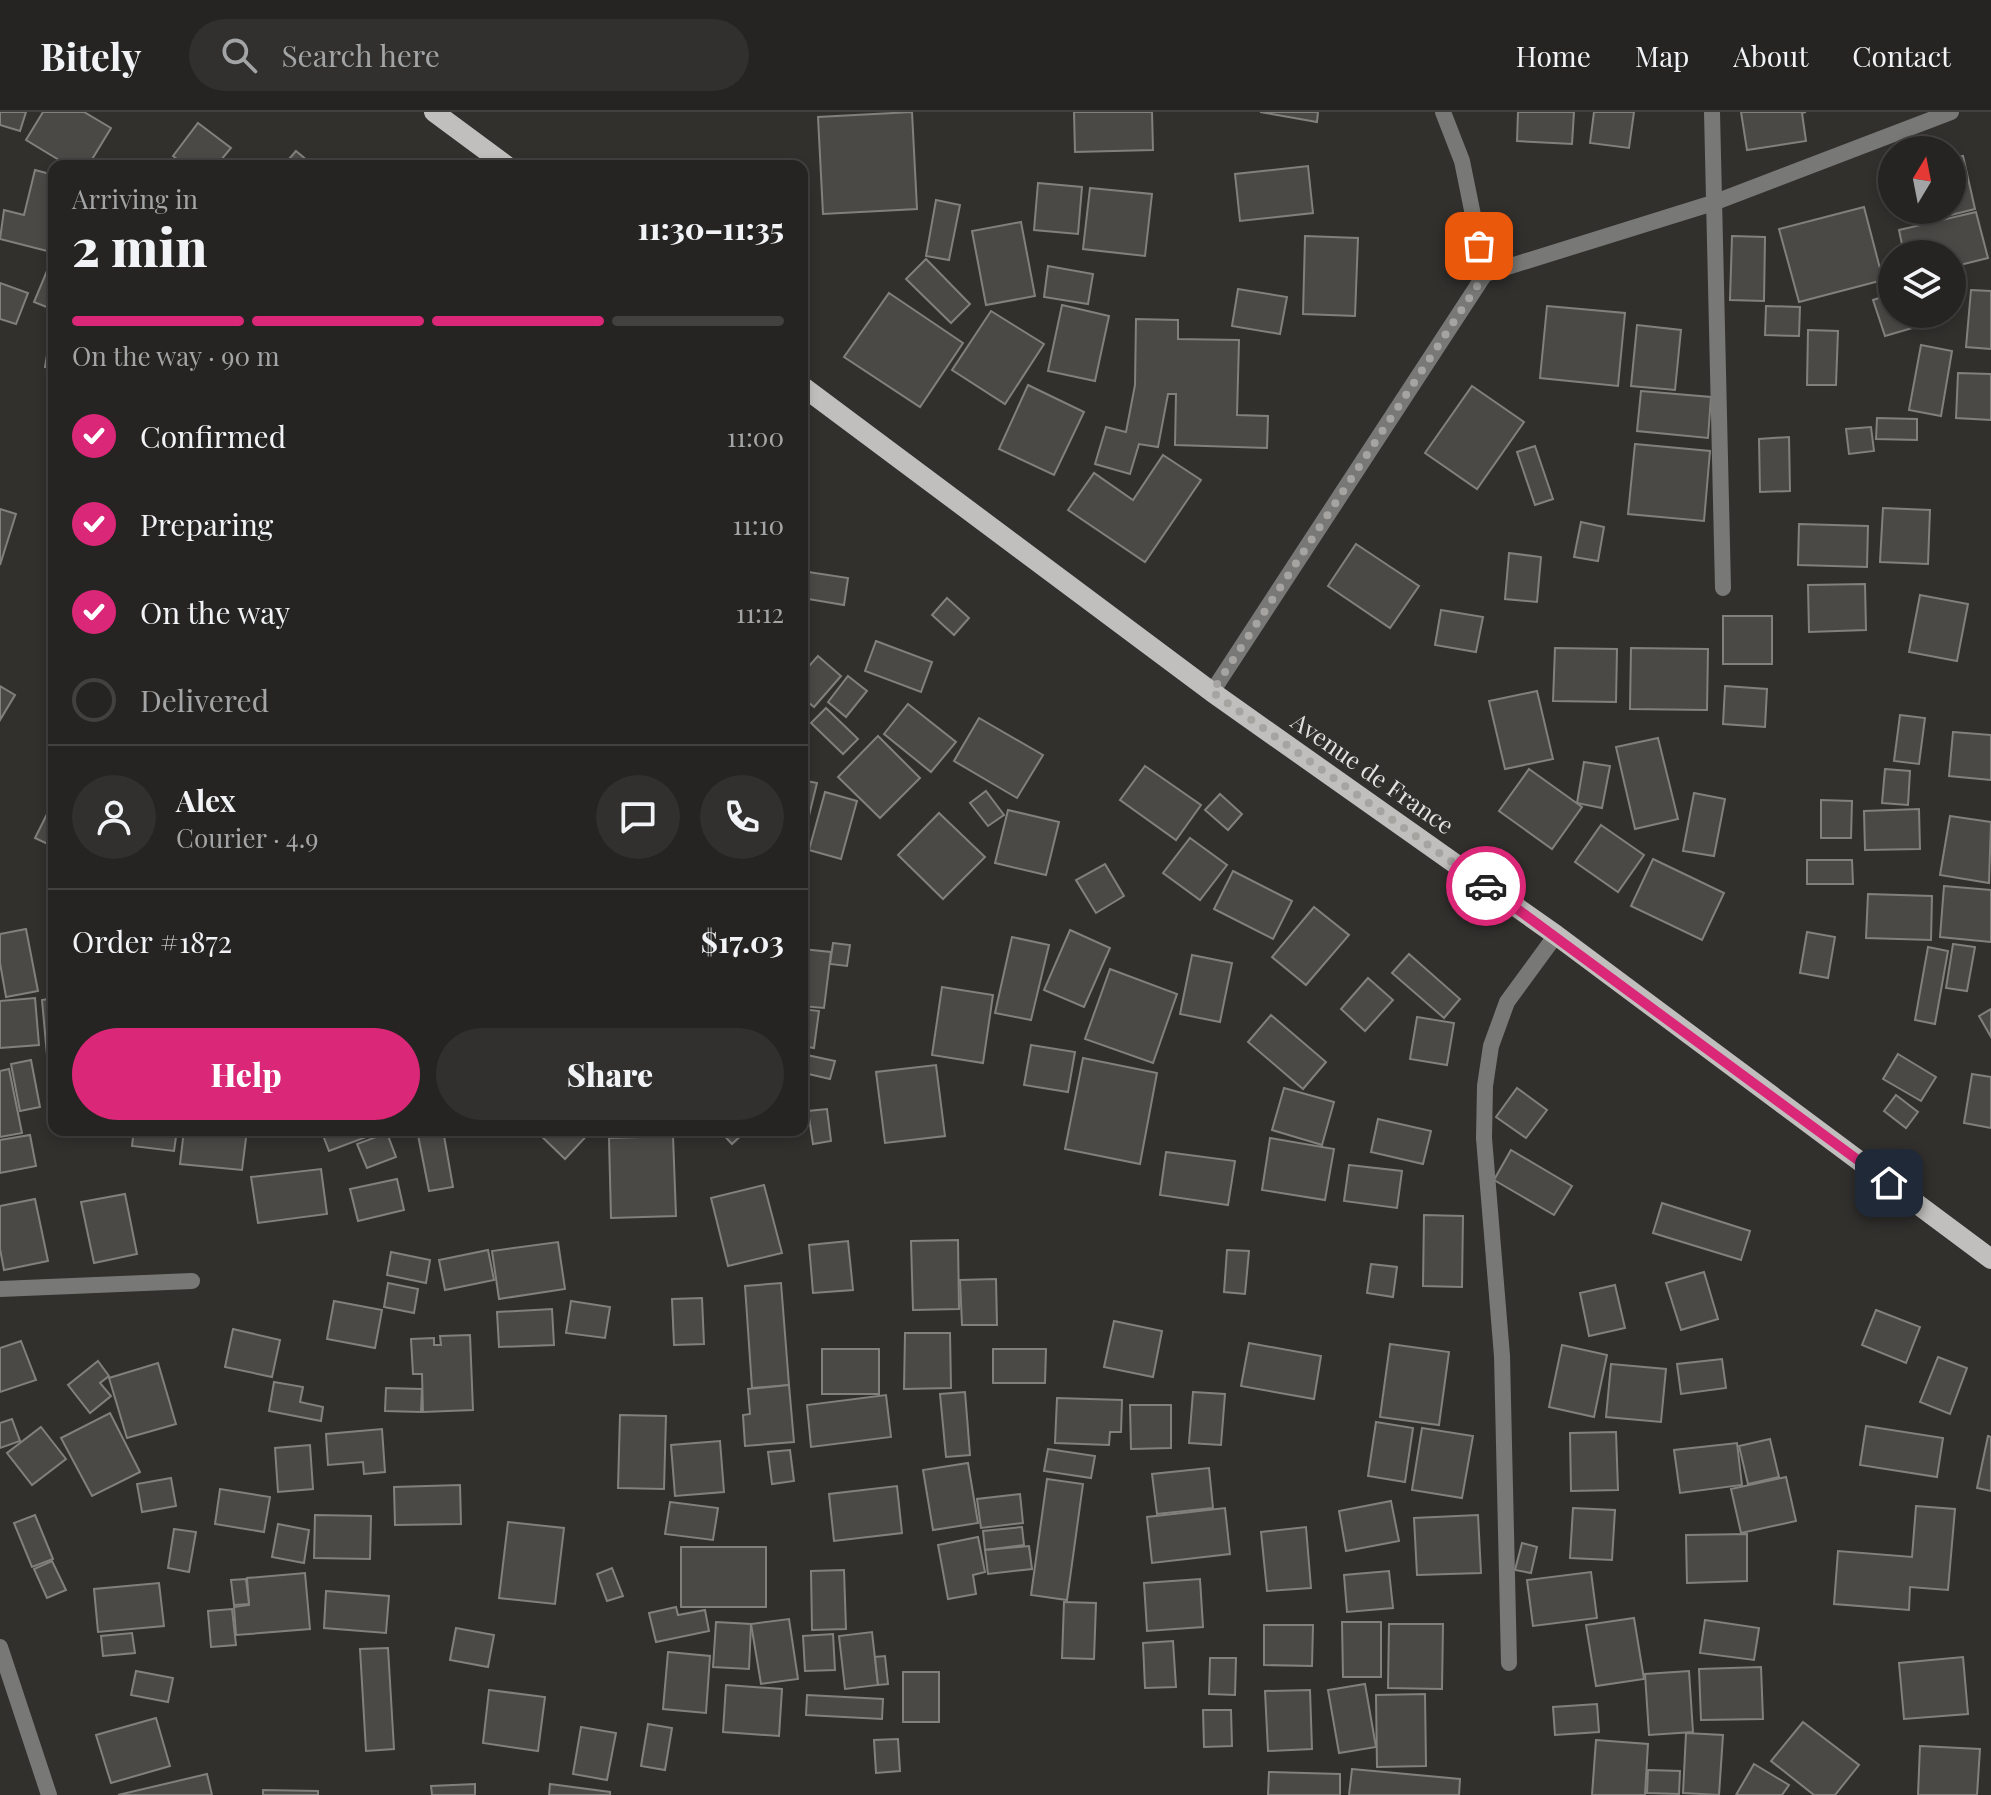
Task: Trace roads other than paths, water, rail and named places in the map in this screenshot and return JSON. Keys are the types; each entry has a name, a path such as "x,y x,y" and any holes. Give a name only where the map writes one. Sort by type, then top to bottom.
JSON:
{"main road":[{"path":"434,112 499,160"},
{"name":"Avenue de France","path":"808,390 1212,692 1556,935 1991,1259"}],"street":[{"path":"1443,112 1462,161 1485,274"},
{"path":"1712,112 1723,588"},
{"path":"1212,692 1485,274 1713,203 1951,112"},
{"path":"1509,1663 1502,1356 1484,1138 1485,1086 1491,1046 1507,1002 1556,935"},
{"path":"0,1289 192,1281"},
{"path":"0,1647 49,1795"}]}
